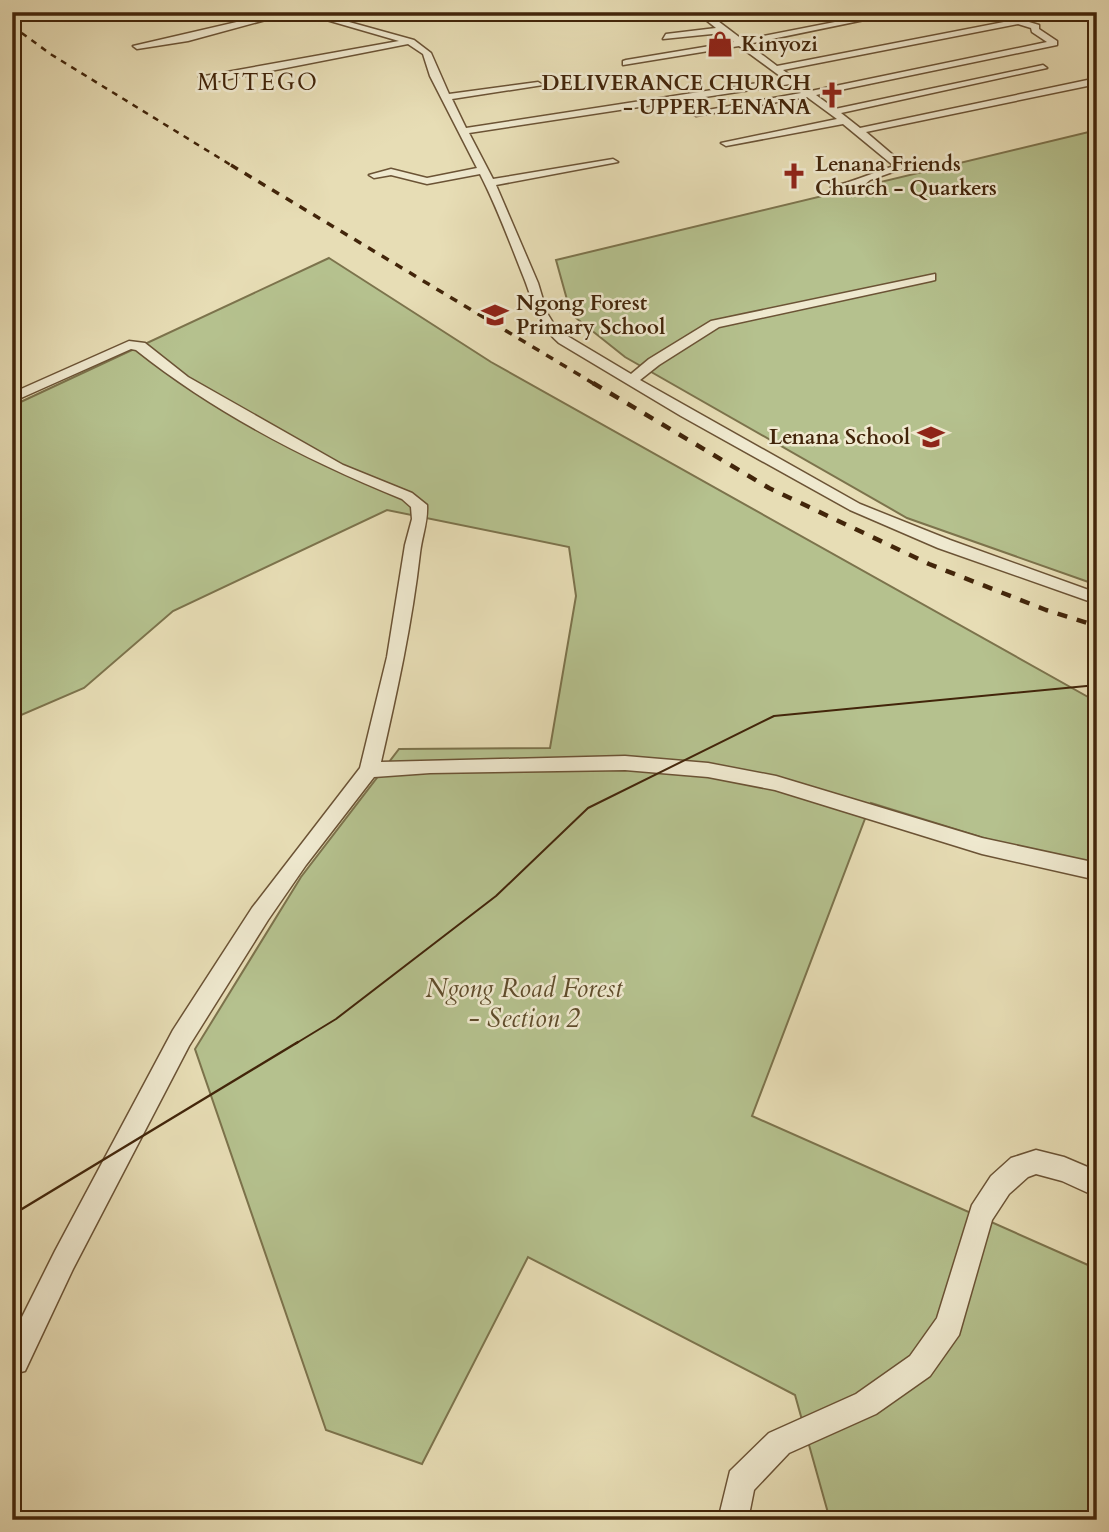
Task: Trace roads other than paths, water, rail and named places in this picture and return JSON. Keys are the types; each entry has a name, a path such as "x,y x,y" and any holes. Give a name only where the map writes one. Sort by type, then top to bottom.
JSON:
{"street":[{"path":"137,46 188,38 291,12"},
{"path":"303,12 411,41 427,53 435,76 489,183 532,283 541,313 550,328 584,354 855,506 954,548 1097,599"},
{"path":"700,12 902,167 866,178 859,184 835,188"},
{"path":"626,63 742,44 899,12"},
{"path":"695,113 809,94 1050,45 1054,41 1035,30 1036,27 1032,24 1019,21 776,69"},
{"path":"666,37 723,30"},
{"path":"204,77 232,76 411,41"},
{"path":"833,112 1043,68"},
{"path":"464,131 791,80"},
{"path":"858,131 1097,81"},
{"path":"447,97 538,85"},
{"path":"726,143 844,121"},
{"path":"489,183 613,162"},
{"path":"374,175 391,172 427,181 482,170"},
{"path":"631,381 654,362 715,324 931,277"},
{"path":"12,398 129,345 140,346 170,371 210,397 338,468 407,496 419,505 420,519 412,545 397,657 369,771 267,903 181,1038 64,1260 15,1361"},
{"path":"369,771 430,766 625,763 708,770 776,783 844,806 982,846 1097,872"},
{"path":"733,1520 740,1482 779,1443 866,1404 920,1366 949,1325 981,1214 1000,1185 1020,1167 1035,1162 1064,1169 1097,1184"}],"tram line":[{"path":"295,1044 336,1019 496,896 588,808 774,716 1097,685"},
{"path":"12,1215 298,1042"}],"railway":[{"path":"12,26 52,55 234,167"},
{"path":"231,165 596,385"},
{"path":"593,383 769,488 929,564 1046,610 1097,626"}],"place":[{"name":"Kinyozi","path":"720,44"},
{"name":"DELIVERANCE CHURCH - UPPER LENANA","path":"832,95"},
{"name":"Lenana Friends Church - Quarkers","path":"794,176"},
{"name":"Ngong Forest Primary School","path":"495,315"},
{"name":"Lenana School","path":"931,437"}],"district":[{"name":"MUTEGO","path":"258,82"}],"park label":[{"name":"Ngong Road Forest - Section 2","path":"524,1003"}]}
